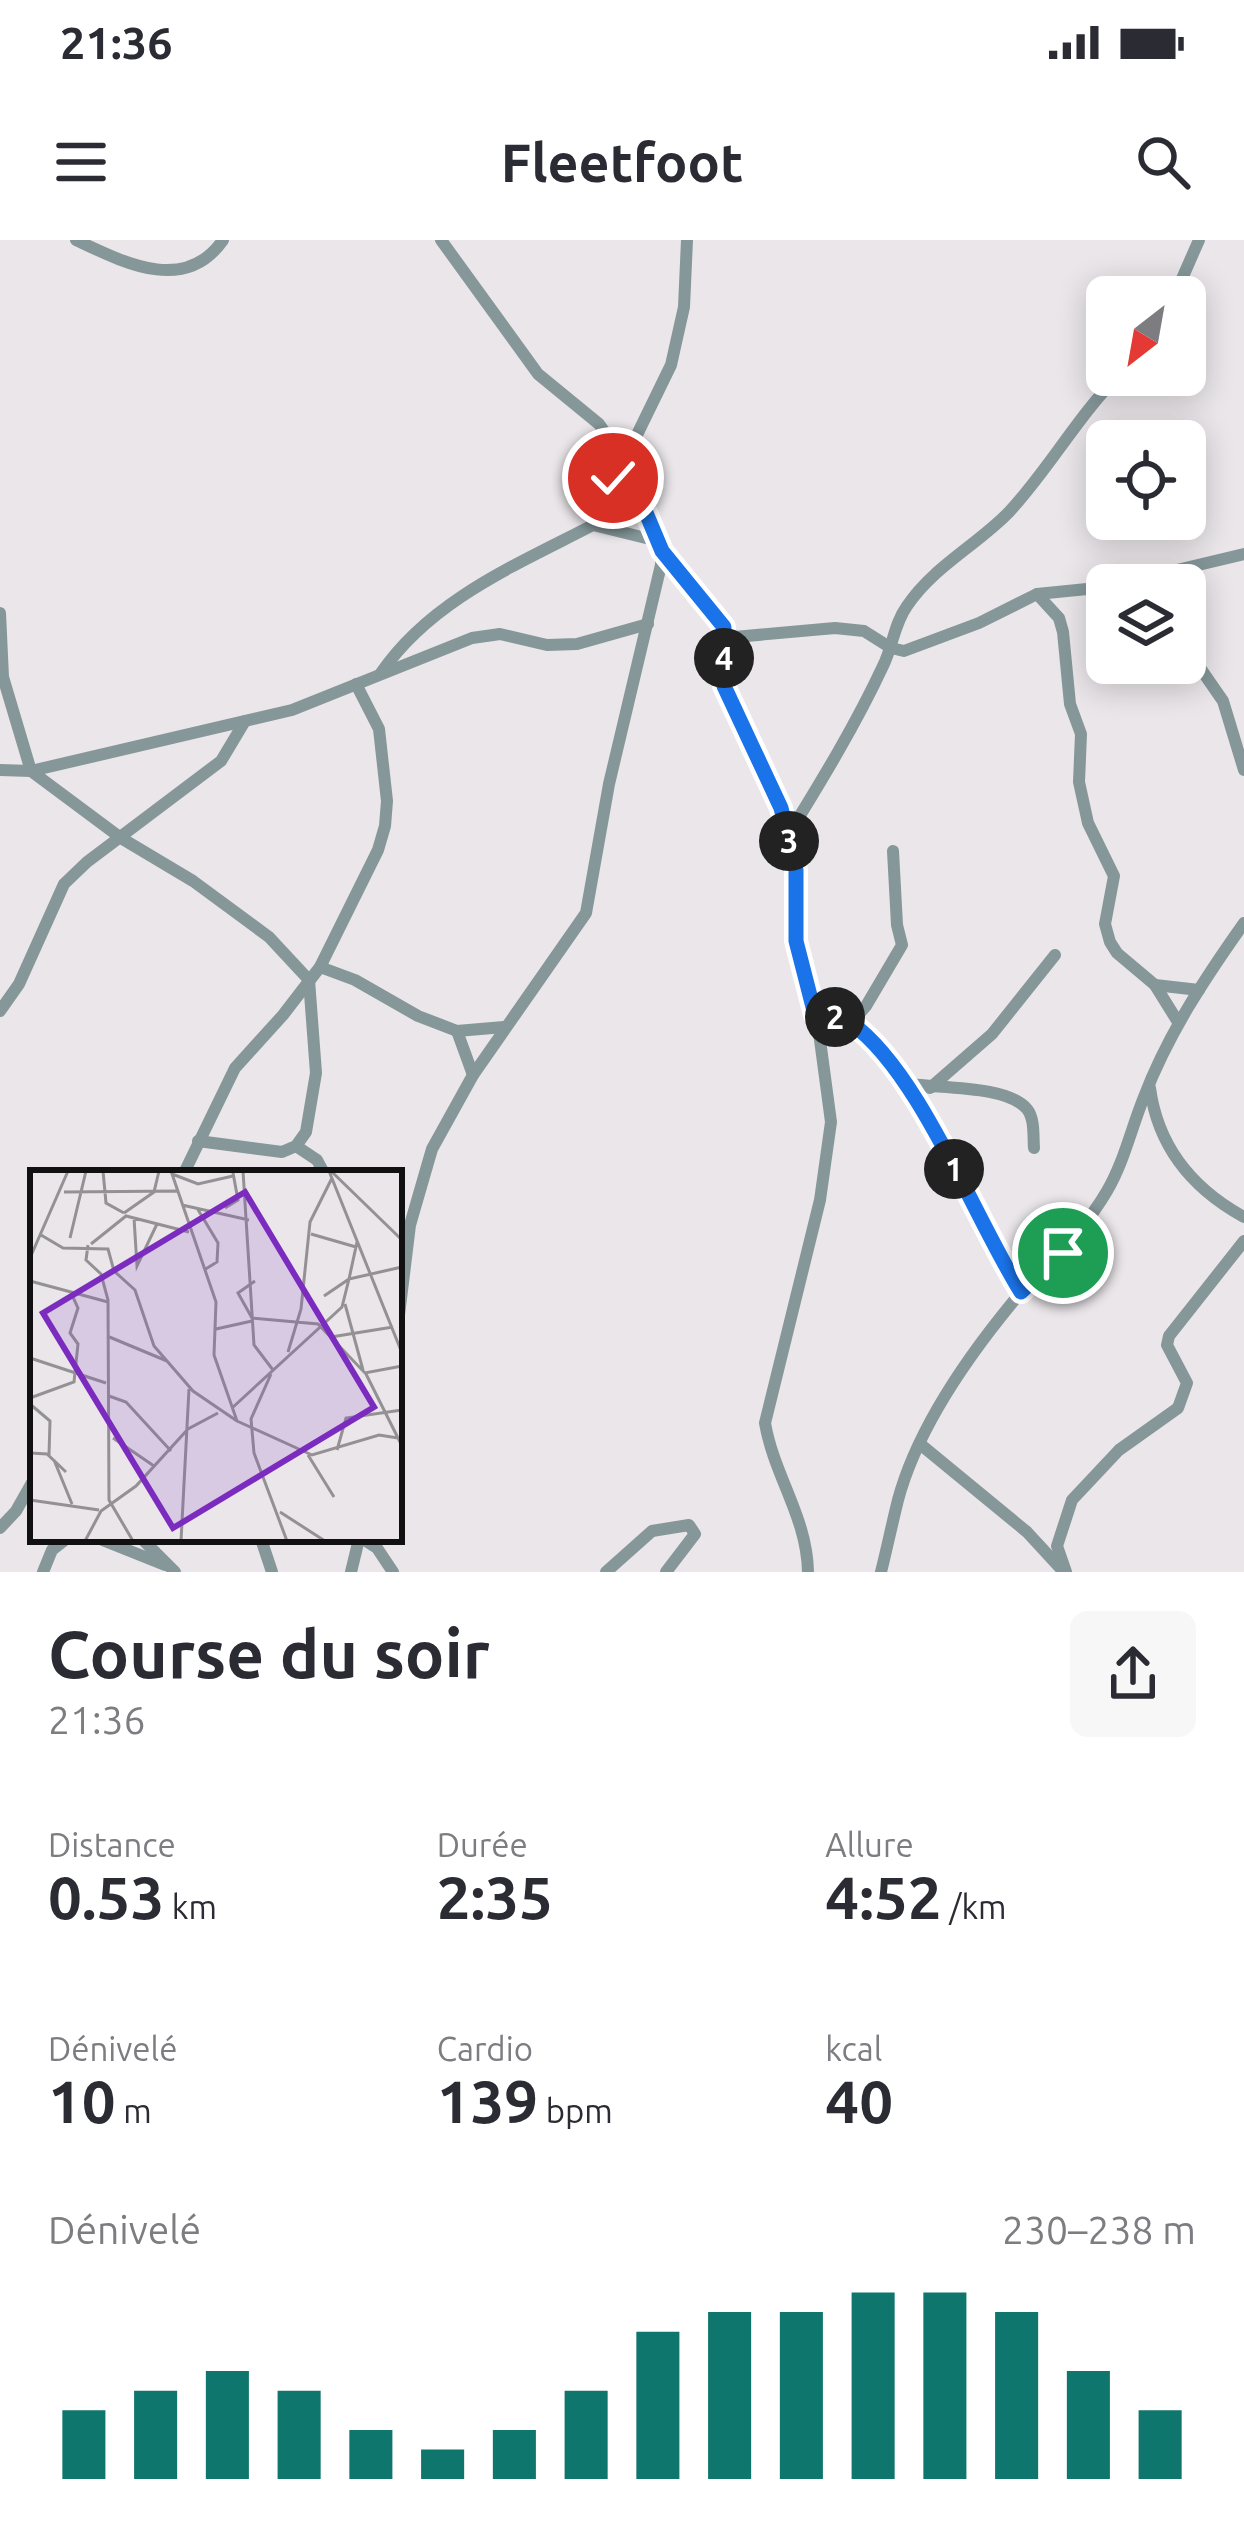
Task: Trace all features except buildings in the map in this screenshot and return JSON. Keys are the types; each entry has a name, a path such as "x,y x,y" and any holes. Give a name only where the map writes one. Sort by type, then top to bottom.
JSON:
{"street":[{"path":"76,240 158,272 205,260 223,240"},
{"path":"441,240 515,347 547,383 599,424 623,458 660,546 724,627 724,686 781,808 796,870 796,941 815,1015 831,1122 820,1200 765,1423 770,1454 805,1534 808,1572"},
{"path":"379,675 398,648 435,613 593,526 670,364 684,307 687,240"},
{"path":"1183,276 1199,240"},
{"path":"788,836 831,766 891,648 903,611 917,592 1003,518 1099,396"},
{"path":"593,526 660,546"},
{"path":"402,1290 410,1225 432,1149 473,1075 586,913 660,546"},
{"path":"1206,566 1244,554"},
{"path":"724,638 835,628 864,631 891,648 916,648 1036,594 1086,589"},
{"path":"1036,594 1059,618 1063,632 1070,704 1081,734 1078,782 1088,823 1114,876 1105,924 1110,942 1155,985 1178,1022"},
{"path":"0,613 1,677 31,771 269,937 309,980 316,1073 306,1132 296,1146 270,1151 198,1141"},
{"path":"0,770 31,771 292,710 472,638 500,634 547,645 577,644 647,624"},
{"path":"1206,676 1223,701 1244,770"},
{"path":"185,1170 235,1067 320,967 378,850 385,826 379,729 356,684"},
{"path":"0,1011 19,983 64,884 86,862 221,760 245,721"},
{"path":"142,823 149,855"},
{"path":"851,1023 902,945 896,925 893,851"},
{"path":"881,1572 898,1498 942,1402 1021,1292 1063,1253 1109,1188 1178,1022 1244,923"},
{"path":"917,1105 928,1088 992,1034 1055,955"},
{"path":"320,967 457,1031 504,1028"},
{"path":"1155,985 1198,989"},
{"path":"815,1015 851,1023 886,1059 917,1105 1021,1292"},
{"path":"457,1031 473,1075"},
{"path":"903,1083 982,1091 1019,1103 1031,1118 1034,1148"},
{"path":"1150,1084 1153,1112 1176,1162 1244,1217"},
{"path":"296,1146 317,1160 322,1170"},
{"path":"1065,1572 1057,1546 1072,1500 1119,1450 1178,1408 1187,1383 1167,1345 1169,1336 1244,1241"},
{"path":"920,1444 1027,1532 1065,1572"},
{"path":"0,1528 30,1486"},
{"path":"606,1572 652,1531 689,1525 695,1534 666,1572"},
{"path":"43,1572 52,1550 62,1542"},
{"path":"107,1542 170,1568"},
{"path":"145,1542 170,1568"},
{"path":"262,1542 272,1572"},
{"path":"350,1572 360,1542"},
{"path":"366,1542 377,1548 393,1572"}],"route":[{"path":"613,478 623,458 662,551 724,627 724,686 781,808 796,870 796,941 815,1015 851,1023 886,1059 942,1146 1021,1292 1063,1253"}]}
